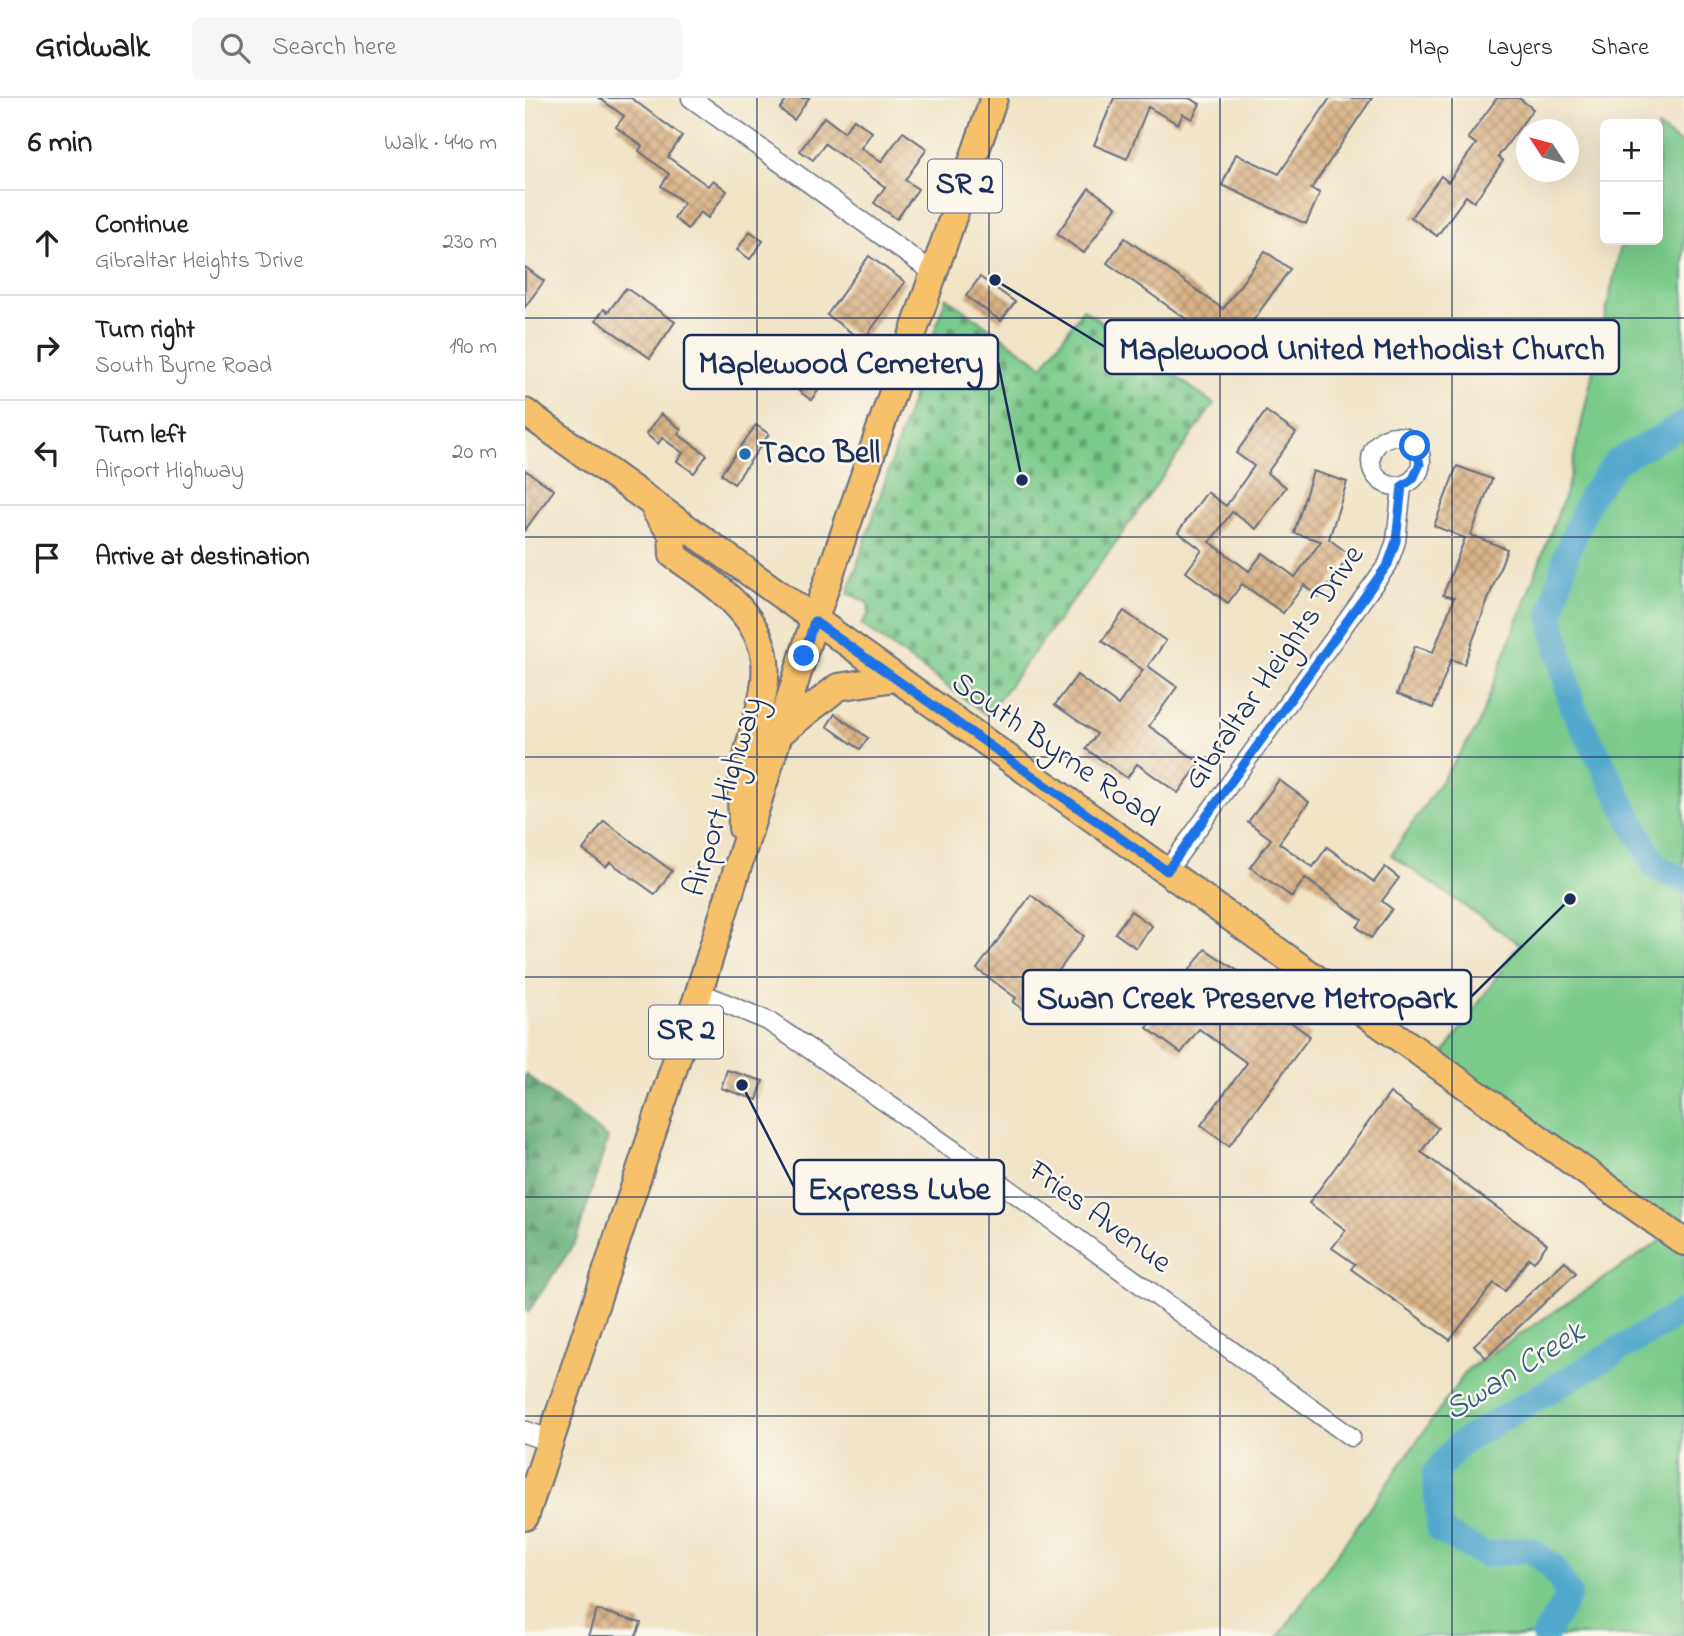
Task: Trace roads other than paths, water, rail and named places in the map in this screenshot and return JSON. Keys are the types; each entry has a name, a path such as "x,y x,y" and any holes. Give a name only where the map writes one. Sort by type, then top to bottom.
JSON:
{"main road":[{"name":"Airport Highway","path":"525,1517 699,992 814,621 994,98"},
{"name":"South Byrne Road","path":"525,412 1678,1237"},
{"path":"646,499 672,534 673,555 724,593 744,614 758,636 766,659 766,690 741,785 743,852"},
{"path":"779,734 838,687 895,678"}],"street":[{"path":"691,98 935,274"},
{"name":"Gibraltar Heights Drive","path":"1167,871 1388,564 1396,541 1402,486"},
{"name":"Fries Avenue","path":"699,992 768,1021 808,1048 1002,1184 1351,1437"},
{"path":"525,1432 551,1441"}],"waterway":[{"name":"Swan Creek","path":"1684,424 1616,462 1590,497 1566,555 1551,615 1572,706 1655,866 1684,881"},
{"name":"Swan Creek","path":"1545,1636 1569,1594 1552,1566 1529,1549 1485,1555 1440,1531 1435,1473 1459,1444 1684,1311"}],"place":[{"name":"Maplewood United Methodist Church","path":"995,280"},
{"name":"Taco Bell","path":"745,454"},
{"name":"Maplewood Cemetery","path":"1022,480"},
{"name":"Swan Creek Preserve Metropark","path":"1570,899"},
{"name":"Express Lube","path":"742,1085"}]}
